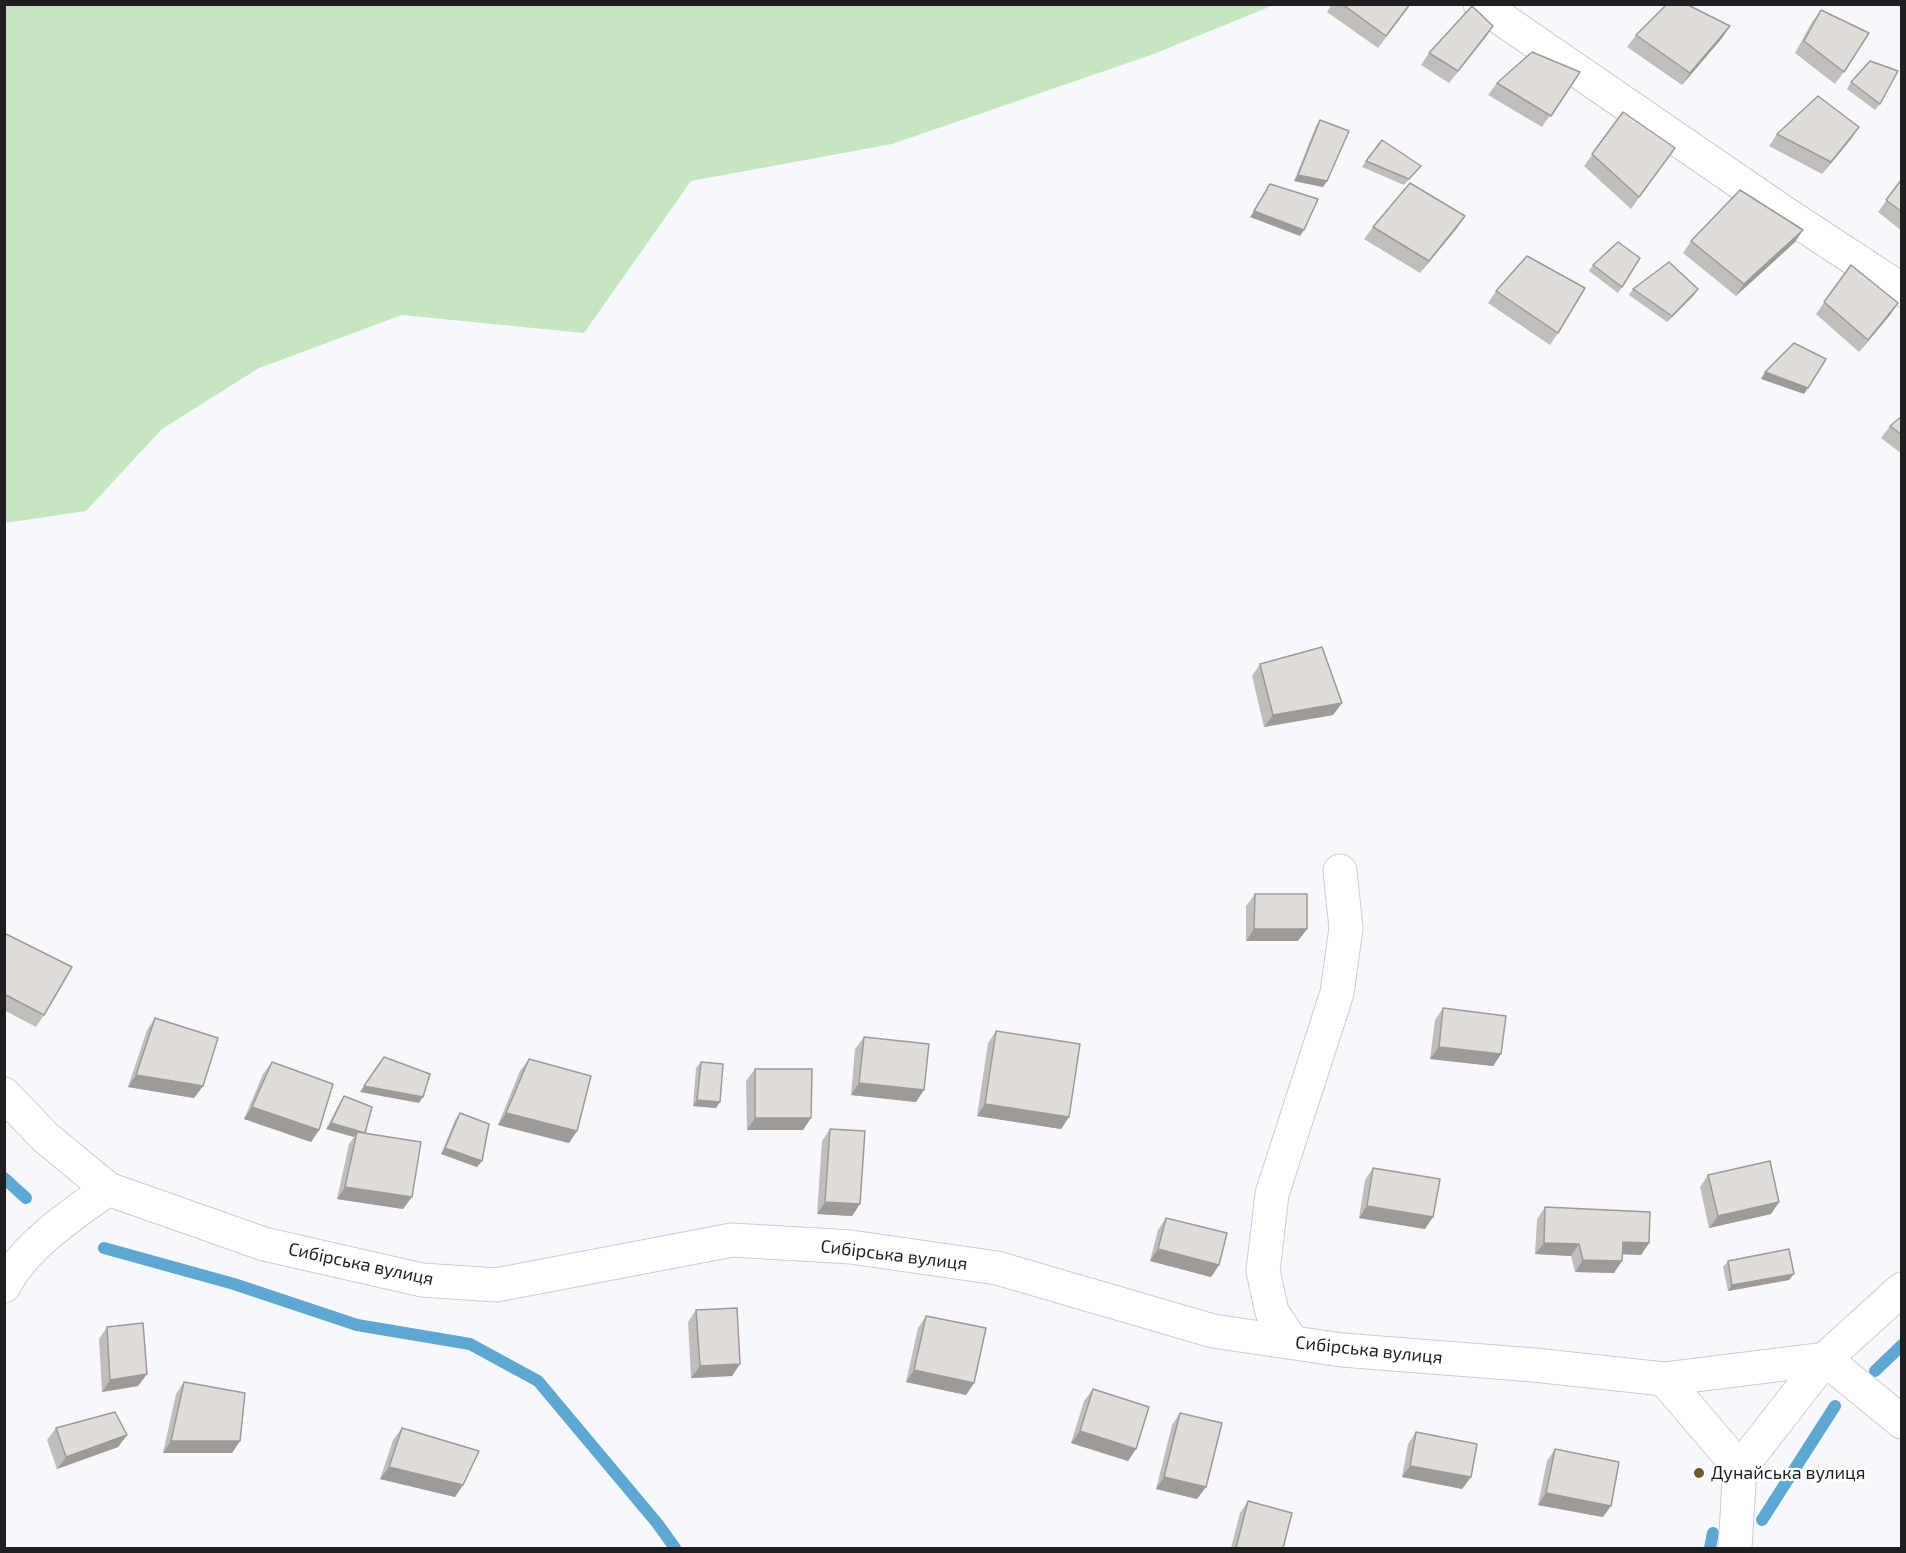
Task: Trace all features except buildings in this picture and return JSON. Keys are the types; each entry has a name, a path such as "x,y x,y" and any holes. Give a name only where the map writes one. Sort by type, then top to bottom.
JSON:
{"street":[{"path":"1480,4 1786,214 1902,290"},
{"path":"1292,1342 1272,1312 1263,1271 1272,1194 1337,993 1346,928 1340,871"},
{"name":"Сибірська вулиця","path":"4,1094 45,1137 108,1189 264,1244 422,1280 496,1285 732,1240 851,1247 997,1268 1214,1331 1342,1350 1533,1365 1664,1379 1826,1359"},
{"path":"4,1286 10,1274 54,1226 108,1189"},
{"path":"1735,1548 1740,1468 1826,1359 1902,1289"},
{"path":"1826,1359 1902,1422"},
{"path":"1664,1379 1740,1468"}],"green space":[{"path":"4,5 1274,5 1151,55 892,144 691,181 584,333 402,315 259,368 162,429 86,511 5,523"}],"waterway":[{"path":"4,1178 26,1198"},
{"path":"104,1248 234,1284 357,1325 470,1344 538,1381 657,1523 675,1548"},
{"path":"1875,1371 1902,1345"},
{"path":"1762,1520 1835,1406"},
{"path":"1710,1548 1713,1533"}],"place":[{"name":"Дунайська вулиця","path":"1699,1473"}]}
